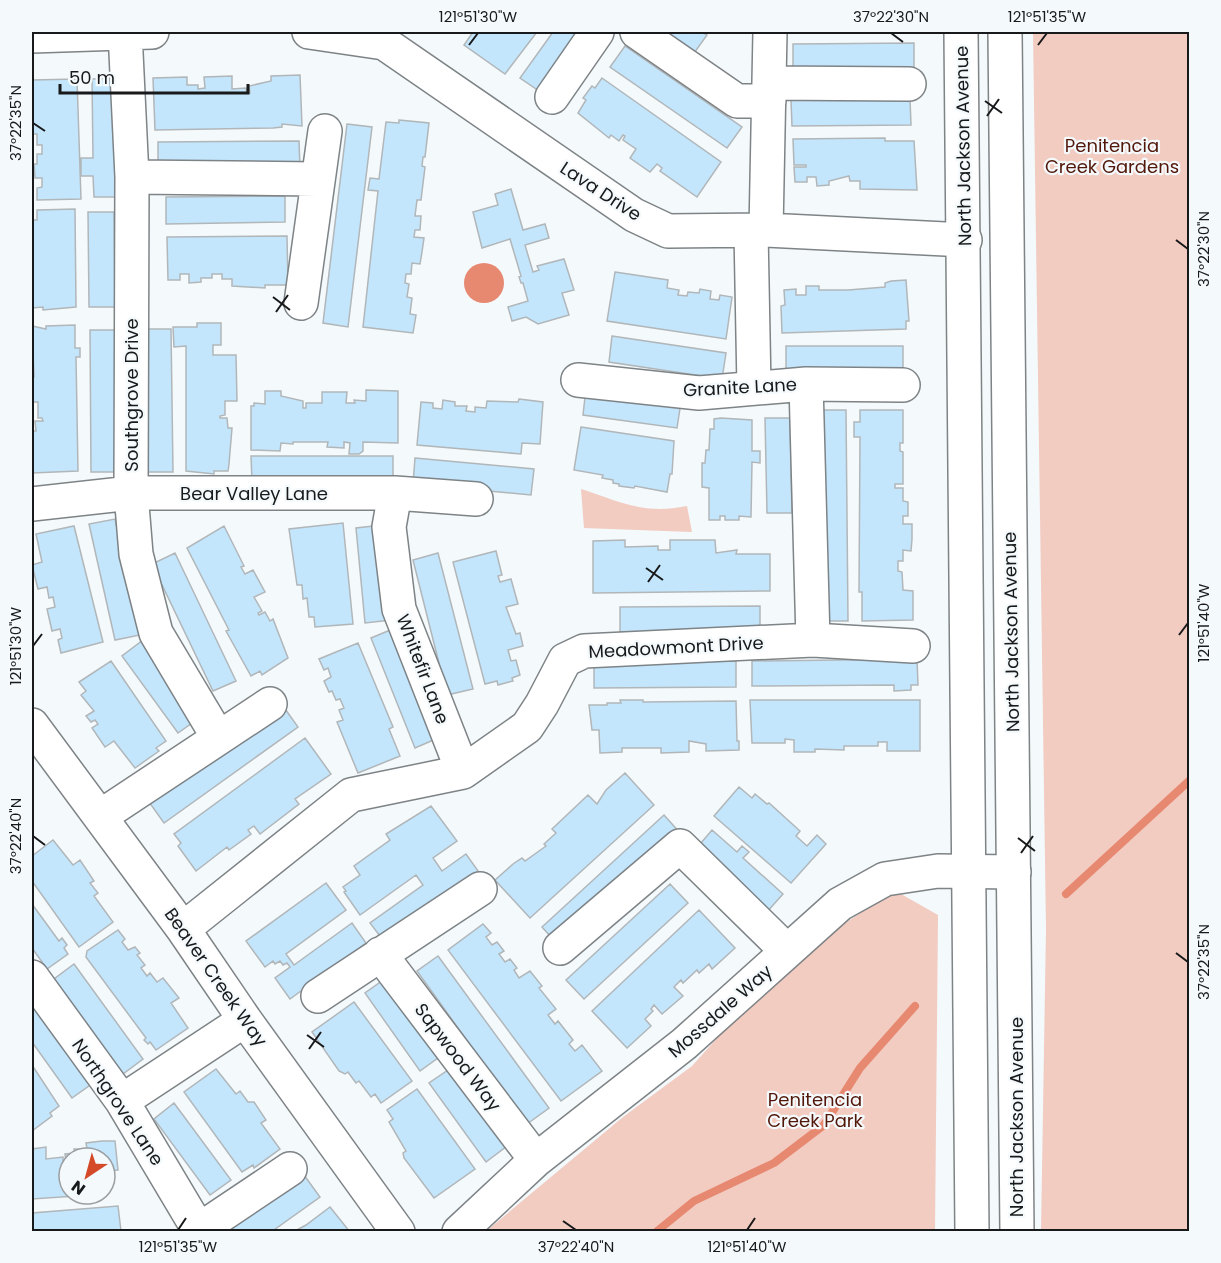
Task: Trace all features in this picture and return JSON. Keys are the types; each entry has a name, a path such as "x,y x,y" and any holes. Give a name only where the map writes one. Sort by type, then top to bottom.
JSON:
{"street":[{"name":"Southgrove Drive","path":"125,32 132,177 131,493 135,554 156,633 218,737"},
{"path":"32,36 152,32"},
{"name":"Lava Drive","path":"309,32 384,37 634,215 668,231 759,231 965,240"},
{"path":"552,97 597,32"},
{"path":"637,32 737,101 769,92 909,84"},
{"path":"754,388 759,231 769,92 770,32"},
{"name":"North Jackson Avenue","path":"961,32 965,240 972,1232"},
{"name":"North Jackson Avenue","path":"1005,32 1017,1226"},
{"path":"301,303 325,131"},
{"path":"132,177 317,179"},
{"name":"Granite Lane","path":"578,380 699,393 806,384 903,385"},
{"path":"806,384 813,640"},
{"name":"Bear Valley Lane","path":"32,504 131,493 395,493 476,499"},
{"name":"Whitefir Lane","path":"395,493 389,527 399,609 463,772"},
{"name":"Meadowmont Drive","path":"183,929 351,795 463,772 527,727 565,660 584,651 813,640 913,646"},
{"path":"101,816 270,704"},
{"name":"Beaver Creek Way","path":"32,724 183,929 245,1020 398,1232"},
{"path":"560,948 680,846 787,951"},
{"name":"Mossdale Way","path":"459,1232 536,1160 684,1044 840,904 885,879 938,871 1014,872"},
{"path":"318,996 480,889"},
{"name":"Sapwood Way","path":"380,954 536,1160"},
{"name":"Northgrove Lane","path":"32,977 122,1101 198,1231"},
{"path":"122,1101 245,1020"},
{"path":"198,1231 290,1169"}],"green space":[{"name":"Penitencia Creek Gardens","path":"1033,32 1189,32 1189,1231 1041,1231 1046,929"},
{"path":"581,489 645,508 687,506 692,532 584,528"},
{"name":"Penitencia Creek Park","path":"894,890 938,915 935,1231 485,1232 623,1117 692,1066 782,966"}],"shaded area":[{"path":"484,263 492,264 498,269 503,275 503,291 498,297 492,302 484,303 476,302 470,297 465,291 464,283 465,275 470,269 476,264"}],"building":[{"path":"473,32 537,32 505,74 464,45"},
{"path":"553,32 585,32 542,93 520,78"},
{"path":"656,32 702,32 707,35 692,56"},
{"path":"914,43 914,70 793,71 793,44"},
{"path":"625,46 742,127 727,148 610,67"},
{"path":"300,75 302,126 282,124 282,127 273,128 155,130 153,78 187,77 187,85 198,85 198,89 205,88 204,77 232,76 232,89 246,88 247,93 250,93 249,86 271,81 271,76"},
{"path":"118,78 120,197 94,197 93,176 81,176 81,158 93,158 92,79"},
{"path":"602,78 721,162 697,197 660,171 662,168 657,164 650,172 630,158 636,149 623,140 625,136 623,135 619,141 611,135 609,138 578,113 586,100 583,98 592,86 595,88"},
{"path":"77,79 81,199 37,200 37,188 42,187 42,178 35,178 34,164 37,164 37,154 42,154 42,145 37,145 37,134 32,134 32,80"},
{"path":"910,99 911,125 792,126 791,100"},
{"path":"399,120 429,123 422,166 425,167 421,200 417,200 415,216 421,216 420,230 415,230 414,237 424,238 422,252 420,264 412,263 411,274 406,274 405,283 409,284 407,297 412,298 410,314 416,315 413,333 363,327 378,191 368,190 370,178 379,179 386,122 399,123"},
{"path":"347,124 372,127 348,327 323,323"},
{"path":"885,138 885,141 914,141 917,190 860,189 860,181 850,181 849,176 829,181 829,185 817,186 816,177 807,177 807,182 795,182 794,167 806,167 806,165 794,165 793,139"},
{"path":"299,141 300,167 158,169 158,142"},
{"path":"511,189 523,230 545,224 549,238 525,245 533,272 539,270 537,266 564,259 574,290 562,293 569,315 538,324 526,317 512,321 508,307 528,301 519,277 521,276 510,239 482,248 473,212 498,205 495,194"},
{"path":"285,196 285,222 166,224 166,197"},
{"path":"75,209 76,307 43,310 43,307 32,308 32,220 37,220 37,210"},
{"path":"88,212 114,212 115,307 89,307"},
{"path":"287,236 288,285 265,285 265,288 232,286 232,279 222,279 222,274 212,274 212,278 201,278 201,282 189,283 189,274 180,274 180,280 168,280 167,237"},
{"path":"615,272 668,280 667,288 679,290 678,295 687,296 688,292 699,293 700,289 711,291 710,299 719,300 720,295 732,297 726,339 607,321"},
{"path":"906,280 909,321 906,321 906,329 782,333 781,306 785,305 784,290 796,289 796,295 806,295 806,286 819,286 819,290 848,290 885,287 885,283 891,281"},
{"path":"197,323 221,323 221,345 213,345 213,355 236,355 237,401 225,401 225,415 220,416 220,418 227,418 228,428 232,428 228,471 214,471 214,474 186,471 186,346 174,347 173,327 197,327"},
{"path":"75,325 75,348 80,348 80,357 76,357 78,471 32,473 32,431 36,431 35,421 43,421 42,418 38,418 38,402 32,402 32,377 34,377 32,326 46,329 46,326"},
{"path":"145,329 171,329 173,472 147,472"},
{"path":"90,330 116,330 118,472 91,472"},
{"path":"612,336 726,353 722,379 609,362"},
{"path":"786,346 903,346 903,372 786,372"},
{"path":"586,388 681,402 677,428 583,415"},
{"path":"366,390 398,391 398,443 363,442 363,451 359,454 349,454 350,443 344,442 344,448 327,447 328,442 293,442 293,444 281,443 280,451 251,450 251,406 254,406 254,403 265,404 265,391 281,391 281,396 303,401 303,408 306,408 306,403 322,403 322,392 347,392 346,403 355,403 354,400 366,401"},
{"path":"519,399 543,402 540,444 522,443 521,454 417,445 421,402 433,403 433,408 442,409 443,400 455,402 455,406 467,406 466,411 475,412 475,407 486,408 487,401 518,402"},
{"path":"820,410 846,410 848,621 822,621"},
{"path":"860,410 903,410 903,443 900,443 900,451 903,452 903,484 895,484 895,488 903,488 903,501 908,502 908,516 903,516 903,524 912,524 912,539 911,551 903,550 903,561 898,561 898,571 902,572 903,590 913,591 913,620 862,621 862,592 859,592 860,437 854,437 854,422 860,422"},
{"path":"765,418 790,418 792,513 767,513"},
{"path":"714,419 752,420 752,451 760,451 760,463 752,462 751,517 739,516 739,520 725,520 725,516 720,516 720,520 709,520 709,488 702,487 702,463 705,463 706,450 709,450 710,429 714,429"},
{"path":"581,427 674,441 672,474 670,474 667,492 635,486 634,488 619,486 613,483 613,480 602,478 603,475 574,470"},
{"path":"251,456 393,456 393,482 252,482"},
{"path":"415,458 534,469 531,495 413,484"},
{"path":"115,519 140,635 115,640 89,524"},
{"path":"343,523 353,624 315,627 314,617 309,617 307,598 303,599 302,585 297,585 289,529"},
{"path":"382,525 391,620 365,623 356,528"},
{"path":"74,526 103,642 61,653 58,640 62,638 60,629 52,631 47,609 55,607 53,597 49,598 47,587 38,589 32,565 42,562 36,534"},
{"path":"224,526 244,566 241,567 245,574 253,570 265,592 254,597 262,611 258,613 259,615 265,612 270,621 273,619 288,658 262,675 260,671 251,676 226,631 229,630 187,548"},
{"path":"625,540 625,547 658,546 658,550 670,550 670,540 715,540 716,553 737,550 736,554 770,554 770,591 593,593 593,541"},
{"path":"496,551 502,575 498,576 500,582 511,579 518,604 506,607 516,634 520,633 523,646 508,650 511,661 516,660 520,675 512,678 513,681 498,685 497,681 485,684 453,562"},
{"path":"175,553 236,681 213,691 152,564"},
{"path":"438,553 473,689 447,695 413,560"},
{"path":"760,606 760,631 620,632 620,607"},
{"path":"395,628 438,738 415,748 371,638"},
{"path":"143,640 199,718 178,733 122,656"},
{"path":"358,643 393,727 389,729 400,756 358,773 337,722 343,720 339,710 344,708 340,699 336,700 332,691 329,692 324,681 331,677 328,668 324,670 319,659"},
{"path":"917,659 918,685 911,685 911,690 894,691 894,685 752,686 752,661"},
{"path":"111,661 166,741 156,748 159,751 135,768 114,741 105,747 92,728 98,724 95,720 91,722 86,716 94,711 81,695 86,691 79,682"},
{"path":"736,661 736,687 594,688 594,662"},
{"path":"620,700 643,700 643,702 736,701 739,750 706,751 706,744 689,741 689,752 661,753 661,748 622,748 622,752 600,753 599,730 592,730 589,705 621,703"},
{"path":"750,700 920,700 920,751 887,751 887,742 878,742 878,746 844,746 844,750 815,749 815,752 794,752 794,740 785,739 785,743 752,743"},
{"path":"283,706 298,727 164,823 149,802"},
{"path":"305,738 331,774 295,799 299,804 260,834 254,826 248,830 251,834 229,850 227,847 196,871 178,846 181,843 174,834"},
{"path":"625,773 654,805 530,918 495,880 522,858 525,861 546,846 544,844 556,833 552,829 588,795 597,804 606,790"},
{"path":"739,787 752,798 755,794 767,804 769,803 800,831 796,836 807,846 817,835 826,844 791,883 714,816"},
{"path":"431,806 457,841 433,858 442,871 466,854 481,875 386,944 370,923 423,885 416,875 360,915 343,887 360,875 354,866 390,840 386,834"},
{"path":"664,815 681,834 559,946 542,927"},
{"path":"712,830 737,852 742,846 749,852 743,858 783,894 766,913 695,850"},
{"path":"53,840 73,865 80,860 94,881 90,883 98,893 94,896 113,922 79,947 32,881 32,856"},
{"path":"326,883 346,910 286,954 294,965 352,923 366,943 290,999 275,978 290,967 287,963 283,965 280,961 275,964 273,961 265,967 246,941"},
{"path":"670,884 688,903 584,999 566,980"},
{"path":"32,904 59,941 62,938 67,945 64,948 68,954 47,969 32,948"},
{"path":"699,910 735,948 712,969 709,964 699,973 697,970 683,983 681,980 674,987 683,996 662,1014 654,1005 651,1009 653,1011 645,1019 651,1026 627,1048 592,1011"},
{"path":"483,924 491,933 486,937 492,945 497,942 504,951 499,954 505,962 510,959 517,968 514,970 519,978 530,971 542,986 539,988 556,1009 548,1015 555,1024 558,1021 573,1040 569,1044 575,1051 582,1045 602,1071 561,1101 448,950"},
{"path":"118,930 125,939 122,942 128,950 135,947 140,953 137,955 145,965 141,968 147,976 150,973 157,982 163,978 179,998 171,1003 188,1028 156,1050 150,1042 148,1044 144,1040 146,1038 86,957 87,951"},
{"path":"438,956 549,1108 527,1124 417,971"},
{"path":"74,964 143,1059 123,1074 54,979"},
{"path":"386,978 442,1055 420,1071 365,993"},
{"path":"354,1002 412,1081 381,1103 375,1094 371,1097 359,1081 356,1083 348,1072 345,1074 339,1071 312,1032"},
{"path":"37,1006 93,1083 72,1098 32,1042 32,1010"},
{"path":"32,1065 59,1106 50,1113 52,1116 32,1131"},
{"path":"451,1068 507,1146 486,1162 429,1083"},
{"path":"216,1069 236,1094 240,1091 248,1102 254,1102 266,1120 261,1123 280,1149 254,1168 253,1165 242,1172 184,1092"},
{"path":"417,1089 475,1169 434,1198 404,1158 403,1153 406,1151 389,1122 393,1119 387,1110"},
{"path":"174,1103 231,1180 210,1195 154,1119"},
{"path":"115,1141 116,1146 86,1146 86,1143"},
{"path":"46,1147 46,1159 57,1158 57,1197 32,1199 32,1149"},
{"path":"304,1175 320,1197 271,1232 227,1232"},
{"path":"118,1206 121,1231 32,1232 32,1213"},
{"path":"330,1207 350,1232 293,1232 306,1225"}],"waterway":[{"path":"1066,894 1190,780"},
{"path":"656,1232 694,1201 774,1163 824,1125 860,1068 915,1006"}]}
